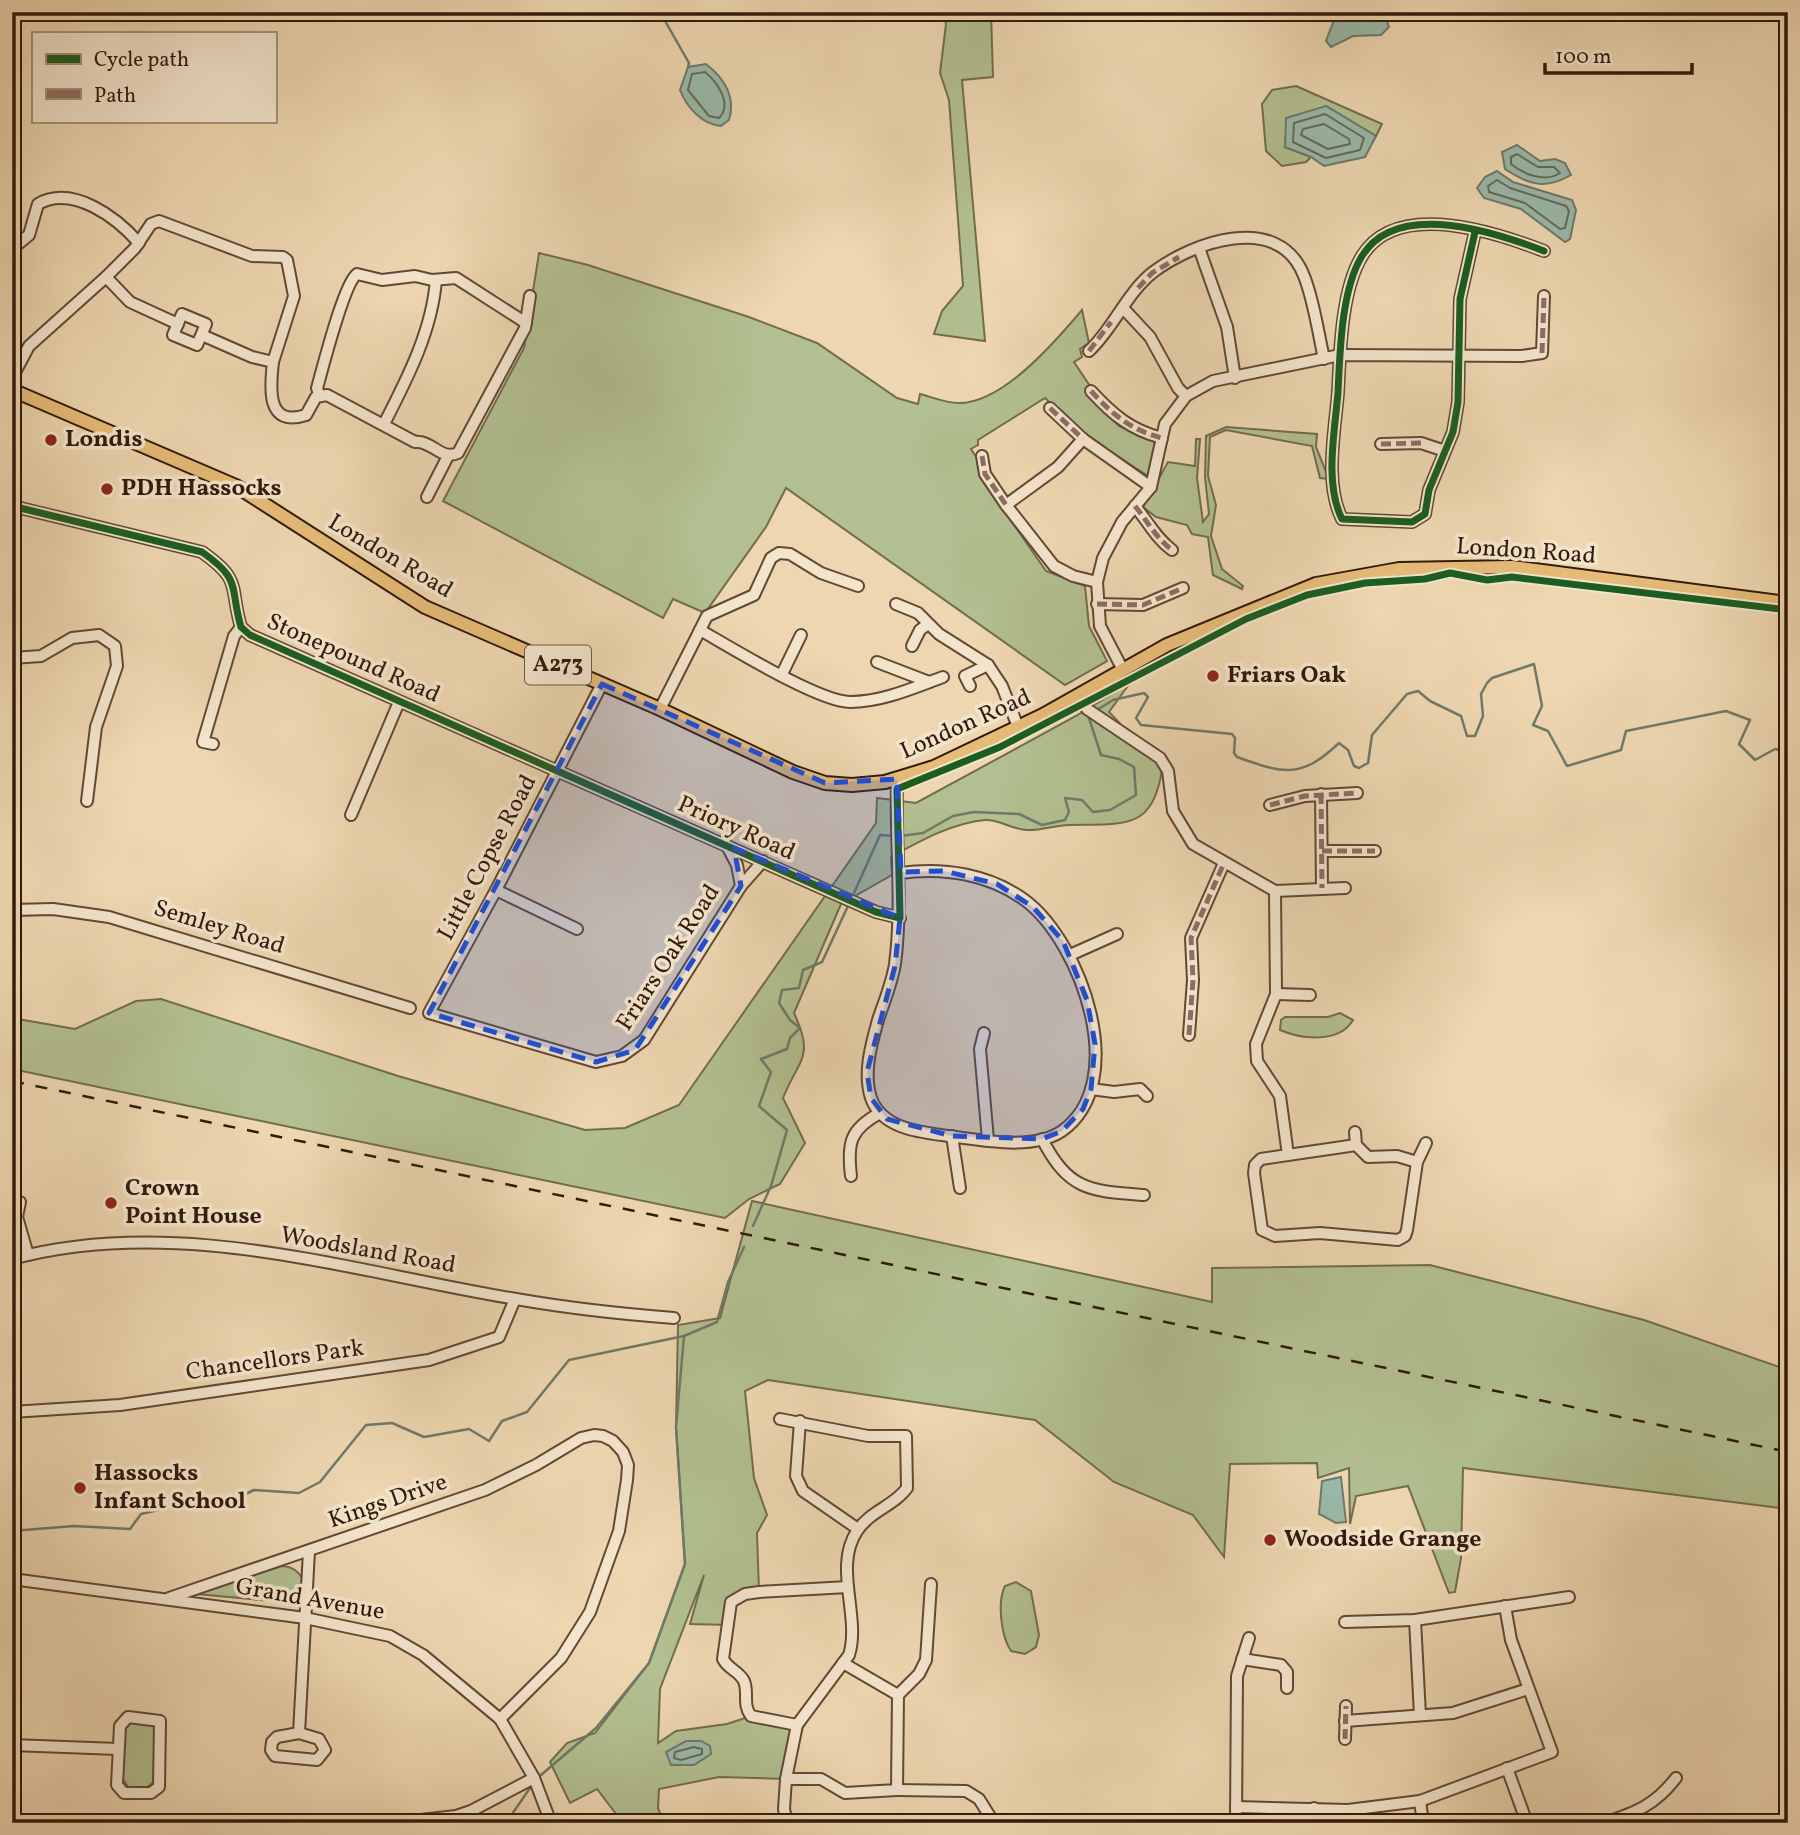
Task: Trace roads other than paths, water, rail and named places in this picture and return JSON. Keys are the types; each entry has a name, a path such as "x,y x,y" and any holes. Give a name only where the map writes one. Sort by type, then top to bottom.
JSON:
{"main road":[{"name":"London Road","path":"12,390 236,485 425,607 660,709 793,772 825,782 852,785 897,779 934,767 1018,727 1167,645 1316,584 1399,569 1512,567 1788,603"}],"street":[{"path":"13,248 29,235 38,204 55,198 106,211 139,243"},
{"path":"12,378 29,346 106,277 139,243 152,224 167,222 252,256 283,257 287,260 294,296 274,362 269,390 271,402 279,412 296,419 306,415 319,394"},
{"path":"1475,232 1460,299 1460,356 1453,432 1429,490 1425,514 1412,522 1342,519 1336,507 1333,463 1340,355 1351,281 1361,257 1372,243 1407,225 1452,226 1475,232 1500,234 1544,251"},
{"path":"1089,351 1152,273 1199,248 1224,239 1251,236 1278,244 1304,274 1324,359"},
{"path":"1199,248 1227,327 1235,378"},
{"path":"319,394 317,388 343,298 353,276 357,274 382,280 415,276 436,280 456,278 526,323"},
{"path":"106,277 130,302 178,324"},
{"path":"384,424 409,375 430,319 436,280"},
{"path":"319,394 343,402 448,456 458,453 526,323 530,296"},
{"path":"1123,670 1100,626 1097,582 1103,558 1122,522 1151,487 1160,458 1162,438 1171,413 1186,396 1213,381 1340,355 1522,356 1542,353 1544,296"},
{"path":"1123,308 1150,337 1178,388 1186,396"},
{"path":"182,314 206,324 197,345 173,335 178,324 182,314"},
{"path":"202,335 252,357 274,362"},
{"path":"1091,391 1114,416 1140,433 1162,438"},
{"path":"1050,408 1083,439 1151,487"},
{"path":"1006,505 1058,467 1083,439"},
{"path":"1381,444 1422,443 1444,451"},
{"path":"427,497 448,456"},
{"path":"982,456 985,474 1054,566 1073,576 1097,582"},
{"name":"Stonepound Road","path":"12,506 202,552 224,568 235,585 241,627 250,635 558,772"},
{"path":"1135,506 1153,527 1156,538 1172,550"},
{"path":"660,709 707,616 754,595 771,558 779,554 790,554 821,573 858,586"},
{"path":"1097,604 1143,605 1183,588"},
{"path":"896,604 918,613 928,624 988,665 1002,686 1018,727"},
{"path":"912,646 920,630 928,624"},
{"path":"213,744 203,742 234,636 241,627"},
{"path":"700,630 782,674 846,702 883,698 943,677"},
{"path":"12,658 41,656 72,638 99,635 115,646 117,666 96,727 87,801"},
{"path":"782,674 802,635"},
{"path":"877,662 929,682"},
{"path":"970,687 965,676 988,665"},
{"name":"Little Copse Road","path":"429,1013 602,684"},
{"path":"1080,694 1093,713 1160,758 1168,771 1173,811 1193,844 1275,891 1345,888"},
{"path":"351,815 399,702"},
{"name":"Priory Road","path":"558,772 876,912 900,918"},
{"path":"897,779 900,918 895,966 872,1043 867,1072 871,1098 880,1113 913,1131 1013,1142 1042,1139 1062,1131 1083,1109 1091,1089 1095,1044 1087,1000 1070,955 1052,925 1024,900 997,884 968,874 944,871 900,873"},
{"path":"1270,805 1321,794 1357,793"},
{"path":"1321,794 1322,888"},
{"name":"Friars Oak Road","path":"726,844 737,865 741,886"},
{"path":"1322,851 1374,851"},
{"name":"Friars Oak Road","path":"429,1013 596,1062 622,1056 644,1040 741,886 763,861"},
{"path":"1189,1035 1194,980 1191,938 1224,863"},
{"path":"496,890 577,929"},
{"path":"1275,891 1276,994 1256,1044 1257,1062 1280,1096 1288,1155"},
{"name":"Semley Road","path":"12,910 53,909 109,917 411,1008"},
{"path":"1070,955 1117,934"},
{"path":"1276,994 1310,995"},
{"path":"984,1033 980,1049 988,1140"},
{"path":"1091,1089 1114,1092 1140,1089 1147,1096"},
{"path":"851,1176 851,1139 861,1123 880,1113"},
{"path":"1356,1132 1356,1144 1368,1157 1397,1156 1417,1162"},
{"path":"952,1136 960,1188"},
{"path":"1042,1139 1058,1165 1079,1186 1107,1192 1144,1195"},
{"path":"1356,1144 1261,1159 1255,1165 1254,1173 1262,1230 1275,1236 1320,1233 1398,1240 1405,1236 1407,1230 1417,1162 1426,1143"},
{"path":"20,1202 17,1217 28,1255"},
{"name":"Woodsland Road","path":"12,1259 79,1244 207,1245 324,1262 515,1299 623,1315 674,1318"},
{"name":"Chancellors Park","path":"12,1412 120,1405 429,1360 499,1337 515,1299"},
{"path":"780,1419 868,1436 906,1436 907,1488 870,1516 858,1529 851,1548 848,1587 852,1646 844,1663 797,1725 786,1779 784,1809 787,1823"},
{"path":"800,1421 796,1476 803,1491 858,1529"},
{"name":"Kings Drive","path":"169,1598 485,1490 536,1465 581,1438 594,1435 613,1441 623,1452 628,1465 627,1480 619,1531 590,1612 561,1658 500,1719"},
{"path":"299,1733 309,1551"},
{"name":"Grand Avenue","path":"12,1579 305,1618 390,1636 423,1655 500,1719 534,1778 551,1823"},
{"path":"897,1790 898,1695 919,1674 926,1660 931,1584"},
{"path":"797,1725 751,1716 747,1710 747,1691 743,1679 723,1659 732,1602 745,1594 759,1592 848,1587"},
{"path":"1345,1622 1415,1620 1569,1597"},
{"path":"1236,1807 1348,1810 1420,1801 1552,1752 1511,1640 1505,1606"},
{"path":"1415,1620 1420,1715"},
{"path":"1236,1823 1237,1676 1250,1638"},
{"path":"1242,1659 1281,1665 1287,1672 1287,1688"},
{"path":"844,1663 898,1695"},
{"path":"1345,1721 1453,1713 1528,1689"},
{"path":"1345,1739 1346,1706"},
{"path":"141,1717 160,1721 159,1787 156,1791 150,1793 120,1790 117,1785 118,1749 124,1719 141,1717"},
{"path":"299,1733 319,1739 325,1750 322,1757 317,1760 275,1756 271,1750 272,1742 277,1737 299,1733"},
{"path":"12,1745 118,1749"},
{"path":"1507,1768 1527,1823"},
{"path":"394,1823 456,1816 534,1778"},
{"path":"1604,1823 1620,1820 1660,1799 1676,1778"},
{"path":"786,1779 821,1779 845,1793 897,1790 966,1791 979,1799 993,1823"},
{"path":"1420,1801 1423,1823"},
{"path":"1314,1808 1314,1823"},
{"path":"1348,1810 1349,1823"}],"water":[{"path":"1374,12 1384,13 1389,27 1381,35 1353,36 1331,47 1326,41 1334,20 1359,18"},
{"path":"706,64 718,75 730,96 729,120 721,126 714,125 696,114 680,90 688,67"},
{"path":"1326,106 1376,136 1365,157 1324,166 1311,157 1285,147 1286,118"},
{"path":"1517,145 1540,161 1555,159 1565,163 1571,175 1553,183 1537,184 1505,169 1502,152"},
{"path":"1497,171 1513,182 1572,200 1576,210 1570,239 1565,242 1521,209 1484,198 1477,188 1485,177"},
{"path":"1341,1477 1346,1522 1336,1523 1319,1514 1322,1481"},
{"path":"686,1741 701,1741 710,1746 711,1754 694,1765 671,1765 666,1752"}],"waterway":[{"path":"660,12 689,63 688,67"},
{"path":"1097,710 1113,700 1144,693 1148,697 1136,718 1141,725 1232,734 1237,757 1280,770 1302,768 1314,763 1339,743 1348,750 1354,766 1359,768 1368,763 1372,735 1407,694 1418,691 1430,701 1461,716 1467,736 1475,736 1483,716 1481,694 1487,683 1492,678 1534,664 1542,706 1533,725 1548,731 1567,766 1621,750 1626,731 1726,711 1750,720 1739,744 1755,760 1775,749 1788,752"},
{"path":"901,836 923,833 953,816 974,812 1019,814 1042,825 1065,820 1069,812 1065,798 1082,800 1093,812 1110,810 1136,795 1134,767 1119,759 1101,755 1088,715"},
{"path":"854,893 880,835 894,836"},
{"path":"753,1226 771,1186 787,1130 759,1106 771,1072 761,1059 787,1049 790,1038 800,1028 790,1020 779,1003 782,990 799,988 803,970 822,962 847,908"},
{"path":"12,1531 74,1526 130,1529 141,1514 180,1505 227,1503 254,1490 299,1493 320,1482 366,1425 392,1423 424,1437 469,1429 489,1441 502,1421 527,1412 569,1360 684,1336 717,1322 728,1282 744,1247"},
{"path":"541,1775 596,1728 649,1663 685,1564 676,1427 684,1336"},
{"path":"506,1823 530,1788"}],"railway":[{"path":"12,1081 1788,1452"}],"place":[{"name":"Londis","path":"51,440"},
{"name":"PDH Hassocks","path":"107,489"},
{"name":"Friars Oak","path":"1213,676"},
{"name":"Crown Point House","path":"111,1203"},
{"name":"Hassocks Infant School","path":"80,1488"},
{"name":"Woodside Grange","path":"1270,1540"}]}
